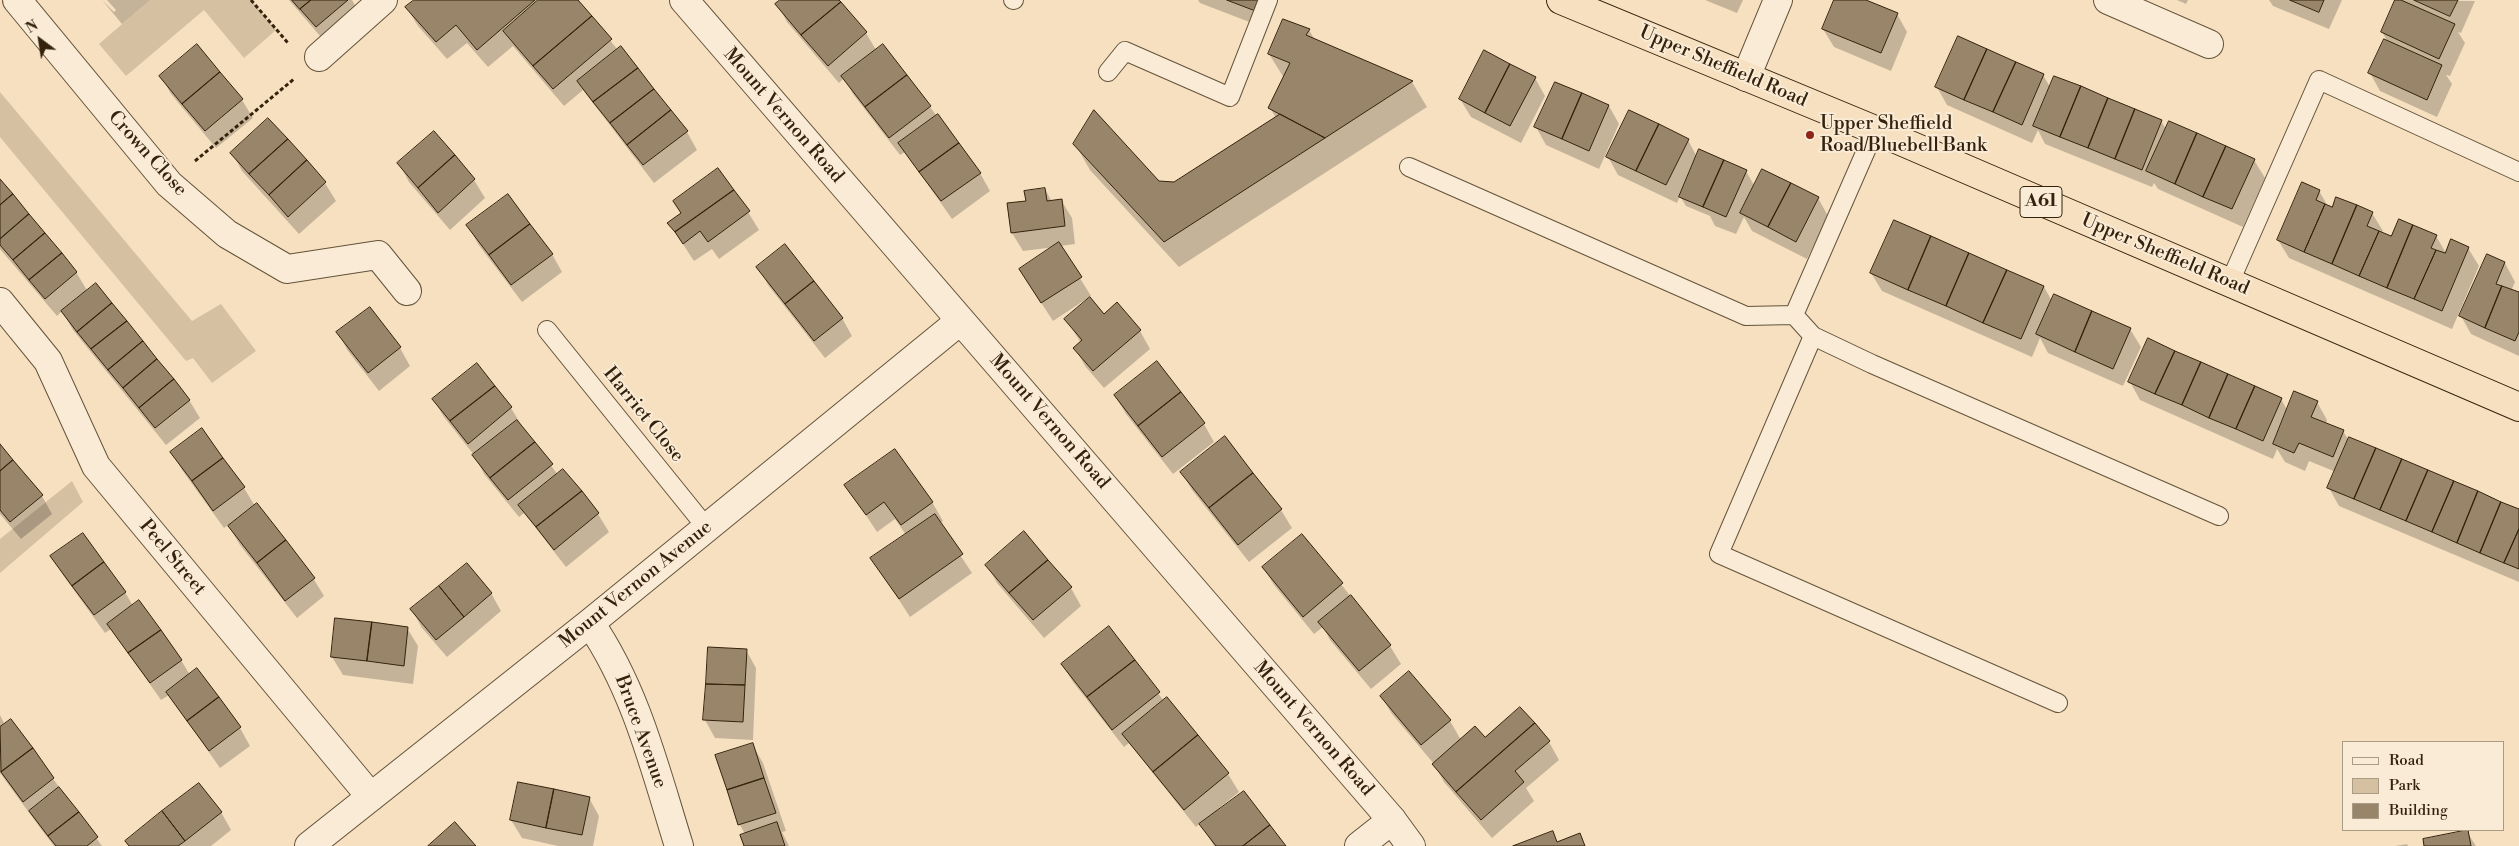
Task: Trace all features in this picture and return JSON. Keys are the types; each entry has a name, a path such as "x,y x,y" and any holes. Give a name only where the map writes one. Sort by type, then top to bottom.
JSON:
{"highway":[{"name":"Upper Sheffield Road","path":"1561,0 1875,130 2229,284 2519,407"}],"street":[{"name":"Crown Close","path":"16,0 168,184 227,234 287,269 378,255 407,290"},
{"path":"313,62 383,0"},
{"name":"Mount Vernon Road","path":"684,0 1392,820 1411,846"},
{"path":"1746,77 1778,0"},
{"path":"2108,0 2210,44"},
{"name":"Peel Street","path":"0,302 48,361 96,466 371,797"},
{"name":"Mount Vernon Avenue","path":"309,846 590,623 960,321"},
{"name":"Bruce Avenue","path":"590,623 605,644 632,699 679,846"},
{"path":"1359,846 1392,820"}],"lane":[{"path":"1108,72 1125,51 1230,97 1268,0"},
{"path":"2229,284 2319,80 2519,172"},
{"path":"1794,316 1875,130"},
{"path":"1410,167 1746,316 1794,316 1813,336 2035,437 2218,516"},
{"name":"Harriet Close","path":"547,330 706,527"},
{"path":"1813,336 1718,554 2058,703"}],"path":[{"path":"168,184 313,62 251,0"}],"green space":[{"path":"150,0 251,0 276,30 244,58 204,10 126,76 99,44"},
{"path":"0,92 192,321 221,304 256,351 212,383 193,358 186,361 0,137"},
{"path":"72,481 83,502 0,573 0,539"}],"building":[{"path":"292,0 311,0 300,9"},
{"path":"311,0 348,0 316,27 300,9"},
{"path":"414,0 535,0 477,50 456,25 436,42 405,7"},
{"path":"538,0 578,0 592,16 533,66 503,31"},
{"path":"780,0 839,0 841,2 801,35 775,4"},
{"path":"1227,0 1258,0 1254,10"},
{"path":"1834,0 1866,0 1898,13 1881,53 1822,29"},
{"path":"2290,0 2324,0 2319,12"},
{"path":"2395,0 2401,0 2455,24 2439,59 2381,32"},
{"path":"2414,0 2458,0 2450,16"},
{"path":"841,2 867,32 828,66 801,35"},
{"path":"592,16 612,39 553,89 533,66"},
{"path":"1283,19 1310,29 1306,35 1413,81 1325,138 1268,108 1290,63 1268,54"},
{"path":"1958,36 1987,49 1964,100 1935,87"},
{"path":"2384,39 2442,65 2427,100 2368,73"},
{"path":"197,44 220,72 182,104 159,76"},
{"path":"883,44 907,75 865,107 841,76"},
{"path":"621,46 638,68 593,102 577,81"},
{"path":"1987,49 2016,62 1993,112 1964,100"},
{"path":"1484,50 1510,64 1485,113 1459,99"},
{"path":"2016,62 2044,74 2022,125 1993,112"},
{"path":"1510,64 1536,77 1510,126 1485,113"},
{"path":"638,68 654,89 610,123 593,102"},
{"path":"220,72 243,99 205,131 182,104"},
{"path":"907,75 931,106 889,138 865,107"},
{"path":"2054,76 2081,86 2060,137 2033,126"},
{"path":"1555,82 1582,93 1562,139 1534,127"},
{"path":"2081,86 2108,98 2088,148 2060,137"},
{"path":"654,89 671,110 627,145 610,123"},
{"path":"1582,93 1609,105 1589,151 1562,139"},
{"path":"2108,98 2135,109 2115,159 2088,148"},
{"path":"2135,109 2162,120 2142,170 2115,159"},
{"path":"671,110 688,131 643,165 627,145"},
{"path":"1094,110 1159,181 1174,182 1280,114 1325,138 1164,242 1073,144"},
{"path":"1629,110 1659,124 1636,171 1606,157"},
{"path":"938,114 959,143 919,172 898,143"},
{"path":"268,118 288,139 249,174 230,153"},
{"path":"2169,121 2197,133 2175,184 2146,171"},
{"path":"1659,124 1689,139 1666,185 1636,171"},
{"path":"434,131 455,155 418,188 397,163"},
{"path":"2197,133 2226,146 2203,197 2175,184"},
{"path":"288,139 307,160 269,195 249,174"},
{"path":"959,143 981,173 941,201 919,172"},
{"path":"2226,146 2255,159 2232,209 2203,197"},
{"path":"1699,149 1724,160 1703,207 1679,197"},
{"path":"455,155 475,179 438,213 418,188"},
{"path":"307,160 326,182 288,217 269,195"},
{"path":"1724,160 1747,170 1726,217 1703,207"},
{"path":"718,168 734,190 675,232 667,223 681,213 673,201"},
{"path":"1762,169 1791,183 1768,227 1740,213"},
{"path":"0,179 13,194 0,205"},
{"path":"2302,182 2320,190 2316,200 2325,204 2304,252 2277,240"},
{"path":"1791,183 1819,197 1796,242 1768,227"},
{"path":"1045,188 1047,201 1062,199 1065,226 1011,233 1007,203 1026,201 1024,191"},
{"path":"734,190 750,211 708,242 700,231 683,244 675,232"},
{"path":"13,194 29,214 0,239 0,205"},
{"path":"508,194 530,224 489,255 466,225"},
{"path":"2336,197 2357,205 2332,264 2304,252 2325,204 2332,207"},
{"path":"2357,205 2373,212 2367,226 2379,231 2359,276 2332,264"},
{"path":"29,214 45,233 13,260 0,245 0,239"},
{"path":"2399,219 2413,225 2387,288 2359,276 2379,231 2391,236"},
{"path":"1894,220 1931,236 1908,290 1870,273"},
{"path":"530,224 553,254 511,285 489,255"},
{"path":"2413,225 2437,235 2431,248 2436,250 2414,299 2387,288"},
{"path":"45,233 62,253 29,280 13,260"},
{"path":"1931,236 1969,253 1946,306 1908,290"},
{"path":"2451,239 2469,247 2442,311 2414,299 2436,250 2445,253"},
{"path":"1059,242 1082,277 1041,303 1019,269"},
{"path":"785,244 814,281 785,304 756,267"},
{"path":"62,253 77,272 45,299 29,280"},
{"path":"1969,253 2007,270 1983,323 1946,306"},
{"path":"2487,254 2505,262 2496,284 2502,286 2485,328 2459,316"},
{"path":"2007,270 2044,286 2021,339 1983,323"},
{"path":"814,281 843,318 814,341 785,304"},
{"path":"96,283 112,303 77,332 61,311"},
{"path":"2502,286 2519,292 2519,332 2515,341 2485,328"},
{"path":"2054,294 2092,311 2075,352 2036,334"},
{"path":"1090,297 1104,314 1117,302 1141,330 1093,371 1073,348 1082,340 1064,319"},
{"path":"112,303 127,321 91,349 77,332"},
{"path":"370,307 401,347 368,373 336,332"},
{"path":"2092,311 2131,328 2113,369 2075,352"},
{"path":"127,321 143,341 108,370 91,349"},
{"path":"2148,338 2175,351 2155,394 2128,382"},
{"path":"143,341 157,359 123,388 108,370"},
{"path":"2175,351 2201,362 2182,405 2155,394"},
{"path":"157,359 174,379 139,408 123,388"},
{"path":"1157,361 1181,392 1138,426 1114,395"},
{"path":"2201,362 2228,374 2209,418 2182,405"},
{"path":"477,363 495,386 450,421 432,399"},
{"path":"2228,374 2255,386 2236,429 2209,418"},
{"path":"174,379 190,400 155,428 139,408"},
{"path":"495,386 512,407 468,444 450,421"},
{"path":"2255,386 2282,398 2263,441 2236,429"},
{"path":"2294,391 2318,401 2311,417 2344,430 2333,457 2299,443 2294,453 2273,444"},
{"path":"1181,392 1205,423 1162,457 1138,426"},
{"path":"517,420 535,442 490,478 472,455"},
{"path":"202,428 223,458 192,481 170,452"},
{"path":"1225,436 1253,473 1209,508 1180,472"},
{"path":"2349,437 2376,448 2354,499 2327,488"},
{"path":"535,442 553,464 508,500 490,478"},
{"path":"0,444 13,460 0,471"},
{"path":"2376,448 2402,459 2380,510 2354,499"},
{"path":"895,449 933,502 901,525 884,502 866,515 844,485"},
{"path":"223,458 245,487 213,511 192,481"},
{"path":"2402,459 2428,470 2406,521 2380,510"},
{"path":"13,460 43,495 10,522 0,510 0,471"},
{"path":"563,469 582,491 536,527 518,505"},
{"path":"2428,470 2454,481 2432,532 2406,521"},
{"path":"1253,473 1282,509 1238,545 1209,508"},
{"path":"2454,481 2478,491 2457,543 2432,532"},
{"path":"582,491 599,513 554,550 536,527"},
{"path":"2478,491 2501,502 2480,553 2457,543"},
{"path":"2501,502 2519,509 2519,529 2504,563 2480,553"},
{"path":"257,503 286,540 257,563 228,526"},
{"path":"935,514 963,554 899,599 870,558"},
{"path":"2519,529 2519,569 2504,563"},
{"path":"1024,531 1048,560 1009,593 985,565"},
{"path":"83,533 104,562 72,586 50,556"},
{"path":"1302,534 1343,583 1303,617 1262,567"},
{"path":"286,540 315,578 285,601 257,563"},
{"path":"1048,560 1072,587 1033,620 1009,593"},
{"path":"104,562 126,592 94,615 72,586"},
{"path":"467,563 492,593 464,617 439,586"},
{"path":"439,586 464,617 436,640 410,609"},
{"path":"1351,595 1391,645 1359,671 1318,622"},
{"path":"139,600 161,630 128,653 107,624"},
{"path":"335,618 372,622 367,661 331,657"},
{"path":"372,622 408,627 404,666 367,661"},
{"path":"1109,626 1135,660 1087,697 1061,664"},
{"path":"161,630 182,660 150,683 128,653"},
{"path":"708,647 747,649 745,685 706,684"},
{"path":"1135,660 1160,692 1112,730 1087,697"},
{"path":"197,668 219,697 187,721 166,692"},
{"path":"1409,671 1451,720 1421,745 1380,696"},
{"path":"706,684 745,685 743,722 703,720"},
{"path":"219,697 241,727 209,751 187,721"},
{"path":"1167,697 1198,735 1153,772 1122,734"},
{"path":"1520,707 1535,723 1456,792 1432,764 1475,726 1485,737"},
{"path":"11,719 33,748 1,772 0,727"},
{"path":"1535,723 1550,741 1515,771 1524,782 1481,820 1456,792"},
{"path":"1198,735 1229,773 1184,810 1153,772"},
{"path":"753,743 764,778 727,790 715,755"},
{"path":"33,748 54,778 23,802 1,772"},
{"path":"764,778 776,813 738,825 727,790"},
{"path":"518,782 554,789 546,828 510,820"},
{"path":"199,783 222,812 185,841 162,811"},
{"path":"59,787 79,812 48,836 29,811"},
{"path":"554,789 590,797 582,835 546,828"},
{"path":"1244,791 1270,825 1243,846 1216,846 1199,824"},
{"path":"162,811 185,841 178,846 129,846 125,841"},
{"path":"79,812 98,837 87,846 56,846 48,836"},
{"path":"455,822 476,846 428,846"},
{"path":"777,822 785,846 744,846 740,835"},
{"path":"1270,825 1286,846 1243,846"},
{"path":"1553,831 1557,842 1580,833 1585,846 1513,846"},
{"path":"2468,831 2471,846 2424,846 2423,839"}],"place":[{"name":"Upper Sheffield Road/Bluebell Bank","path":"1810,135"}]}
